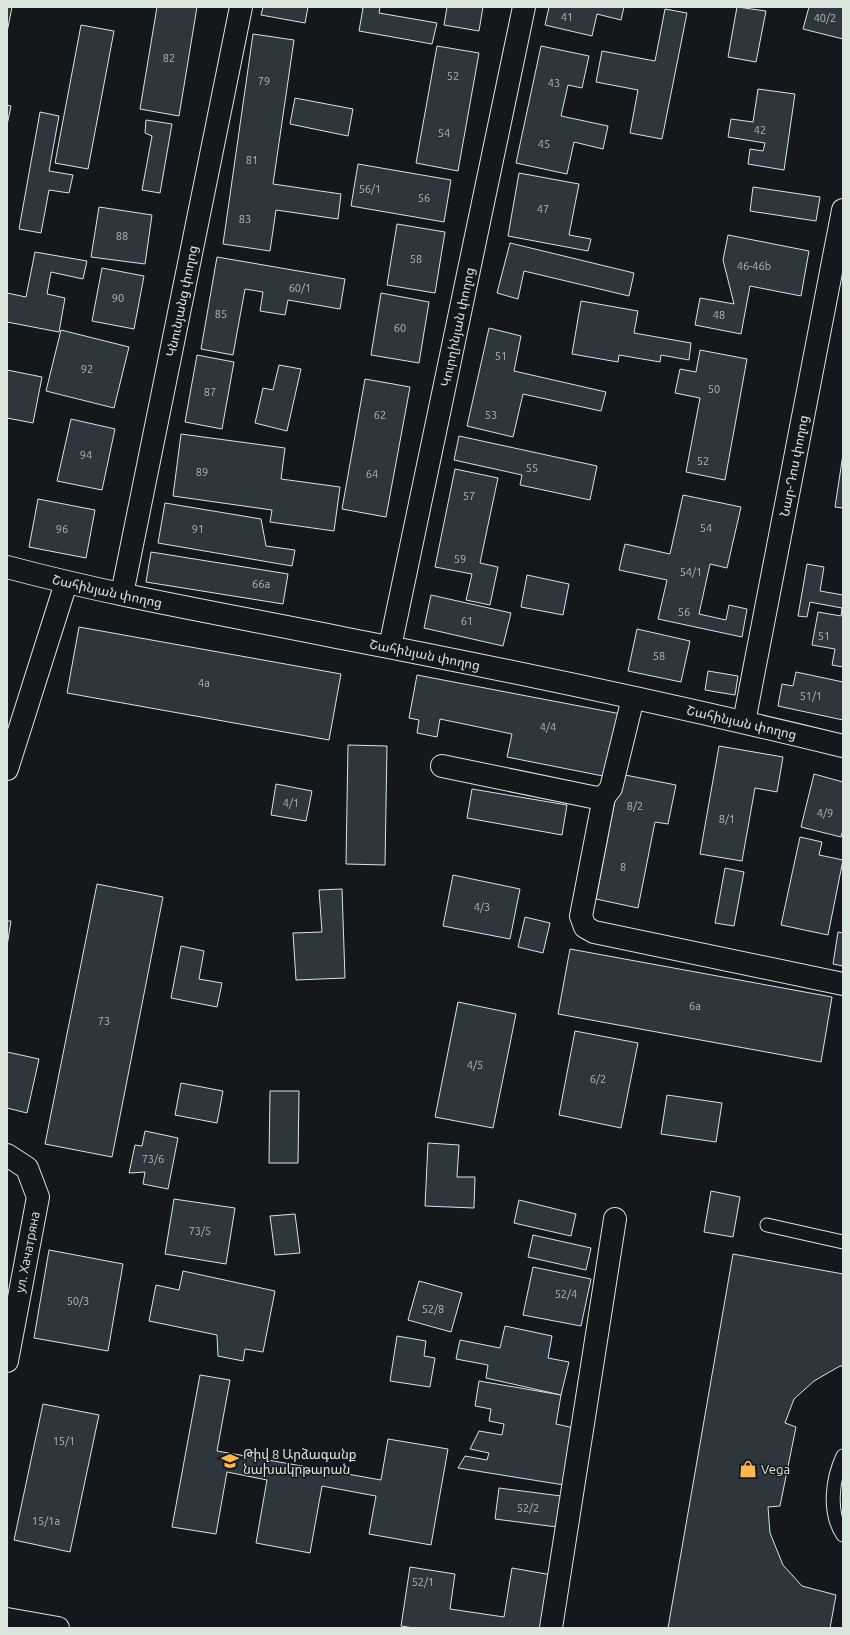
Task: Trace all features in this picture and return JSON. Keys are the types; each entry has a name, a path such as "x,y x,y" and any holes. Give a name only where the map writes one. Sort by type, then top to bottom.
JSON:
{"street":[{"name":"Կնունյանց փողոց","path":"122,594 241,7"},
{"name":"Կուրղինյան փողոց","path":"390,647 524,7"},
{"name":"Նար-Դոս փողոց","path":"744,722 843,210"},
{"name":"Շահինյան փողոց","path":"7,567 66,583 390,647 744,722 843,746"},
{"path":"7,769 66,583"},
{"path":"632,698 611,788 604,797 581,916 585,926 594,932 843,984"},
{"path":"442,766 597,798 604,797"},
{"name":"ул. Хачатряна","path":"7,1155 27,1168 38,1197 7,1361"},
{"path":"551,1628 615,1220"},
{"path":"7,1619 58,1628"}],"lane":[{"path":"767,1225 843,1242"},
{"path":"843,1456 839,1465 832,1495 837,1527 843,1535"}],"building":[{"path":"7,7 12,7 7,32"},
{"path":"157,7 197,7 179,116 140,109"},
{"path":"263,7 308,7 305,23 261,15"},
{"path":"357,7 380,7 379,13 437,23 432,44 359,31 363,8"},
{"path":"447,7 483,7 479,31 444,25"},
{"path":"549,7 624,7 621,20 597,14 592,36 545,25"},
{"path":"737,7 766,11 756,62 728,57"},
{"path":"809,7 843,7 843,39 803,29"},
{"path":"665,9 687,13 662,139 630,133 638,90 596,82 602,51 655,61"},
{"path":"81,25 114,31 88,169 55,163"},
{"path":"253,34 294,40 273,184 341,194 338,219 276,210 270,251 223,244"},
{"path":"437,46 479,53 458,171 416,163"},
{"path":"541,46 589,56 582,88 568,85 561,116 608,126 603,149 574,142 567,174 516,163"},
{"path":"758,89 795,94 784,170 748,164 750,149 763,151 765,143 728,137 731,119 753,122"},
{"path":"295,98 353,109 348,136 290,124"},
{"path":"7,105 11,106 7,125"},
{"path":"40,112 59,116 49,171 73,175 69,193 49,190 41,233 19,229"},
{"path":"146,120 172,124 160,193 142,190 152,136 145,133"},
{"path":"358,164 451,180 444,222 351,206"},
{"path":"519,173 579,184 569,235 591,239 588,251 508,236"},
{"path":"753,187 820,197 816,221 750,211"},
{"path":"99,207 152,215 145,264 91,257"},
{"path":"397,224 445,232 435,293 387,285"},
{"path":"728,235 809,251 801,296 750,286 741,334 695,325 700,298 734,304 723,260"},
{"path":"510,243 634,273 629,296 524,271 518,299 497,293"},
{"path":"35,252 87,261 83,279 51,272 47,294 65,298 59,332 7,322 7,293 26,297"},
{"path":"217,257 345,279 340,309 288,300 285,315 260,311 263,292 245,289 233,355 201,349"},
{"path":"102,268 144,276 134,329 92,321"},
{"path":"381,293 429,302 419,363 371,355"},
{"path":"581,301 638,311 634,333 691,343 689,360 661,355 660,362 619,355 618,362 572,354"},
{"path":"489,328 521,336 514,371 606,392 601,411 523,394 513,437 467,426"},
{"path":"61,330 129,347 114,408 46,391"},
{"path":"700,350 747,359 725,480 686,472 700,398 675,393 680,369 696,372"},
{"path":"197,355 234,362 222,429 185,422"},
{"path":"279,365 301,369 287,431 255,423 263,388 273,390"},
{"path":"7,370 42,377 33,423 7,418"},
{"path":"365,379 410,387 386,517 342,509"},
{"path":"71,419 115,429 102,490 57,481"},
{"path":"181,434 285,448 281,479 340,487 334,531 270,522 272,510 173,496"},
{"path":"459,436 597,466 590,500 520,485 522,475 454,460"},
{"path":"843,454 843,508 835,507"},
{"path":"455,469 498,478 480,563 498,567 490,605 466,600 472,574 435,567"},
{"path":"683,495 741,507 727,568 710,564 699,614 726,620 729,605 747,609 742,637 658,619 667,580 619,570 625,544 670,554"},
{"path":"38,499 95,510 86,558 29,547"},
{"path":"165,503 261,519 266,546 295,550 292,566 158,543"},
{"path":"151,552 288,574 283,604 146,582"},
{"path":"807,564 824,567 820,591 843,595 843,667 832,665 835,649 812,645 818,612 841,616 842,608 810,602 807,617 798,616"},
{"path":"527,575 569,584 563,615 521,607"},
{"path":"431,595 511,613 503,646 424,628"},
{"path":"79,627 341,674 329,740 67,693"},
{"path":"637,629 690,641 681,682 628,671"},
{"path":"708,671 738,676 735,695 705,690"},
{"path":"796,672 843,682 843,720 778,706 782,684 793,686"},
{"path":"417,675 621,714 608,777 507,757 512,734 440,719 437,737 417,733 419,720 409,718"},
{"path":"348,745 387,746 385,865 346,864"},
{"path":"719,746 783,757 777,792 755,788 742,861 700,854"},
{"path":"620,774 676,785 668,824 655,822 638,908 596,899"},
{"path":"814,774 843,782 843,830 841,837 801,827"},
{"path":"276,784 312,791 306,821 271,815"},
{"path":"472,789 567,805 562,835 467,818"},
{"path":"800,837 822,842 819,855 843,860 828,935 781,925"},
{"path":"725,868 744,872 734,926 715,923"},
{"path":"453,875 520,889 510,939 443,926"},
{"path":"97,884 163,897 112,1157 45,1144"},
{"path":"342,889 345,978 296,980 293,933 322,932 319,890"},
{"path":"525,917 550,923 543,953 518,947"},
{"path":"7,921 11,921 7,946"},
{"path":"838,932 843,933 843,966 833,964"},
{"path":"181,946 204,951 199,979 222,983 217,1007 171,998"},
{"path":"570,949 832,997 821,1062 558,1014"},
{"path":"458,1002 516,1014 493,1128 435,1117"},
{"path":"575,1031 638,1043 621,1128 559,1115"},
{"path":"7,1052 39,1059 27,1113 7,1108"},
{"path":"181,1083 223,1091 217,1123 175,1115"},
{"path":"270,1091 299,1091 298,1163 269,1163"},
{"path":"667,1095 722,1103 716,1142 661,1134"},
{"path":"145,1131 178,1138 168,1189 143,1184 145,1172 129,1173 135,1145 142,1146"},
{"path":"428,1143 459,1145 457,1177 475,1177 474,1208 425,1206"},
{"path":"711,1191 740,1197 733,1237 704,1232"},
{"path":"174,1199 235,1208 226,1264 165,1254"},
{"path":"519,1200 576,1214 571,1236 514,1223"},
{"path":"295,1214 300,1253 275,1255 270,1216"},
{"path":"533,1235 591,1248 586,1270 528,1257"},
{"path":"49,1250 123,1264 108,1351 34,1338"},
{"path":"733,1254 843,1274 843,1366 840,1366 814,1381 794,1399 785,1423 796,1427 780,1506 768,1507 770,1533 783,1565 802,1586 836,1595 830,1628 668,1628"},
{"path":"533,1267 591,1279 581,1326 523,1315"},
{"path":"183,1271 275,1291 263,1352 245,1349 243,1361 218,1356 217,1335 149,1321 156,1285 179,1290"},
{"path":"419,1281 462,1293 451,1332 408,1320"},
{"path":"505,1326 552,1336 548,1358 569,1362 561,1395 486,1378 488,1365 456,1359 460,1340 500,1348"},
{"path":"397,1336 426,1341 424,1356 435,1358 430,1387 390,1381"},
{"name":"Թիվ 8 Արձագանք նախակրթարան","path":"200,1375 230,1380 217,1451 381,1480 388,1439 448,1449 431,1545 369,1534 376,1496 322,1486 310,1553 256,1543 267,1480 227,1472 216,1534 172,1527"},
{"path":"479,1381 561,1395 556,1424 574,1428 564,1485 458,1468 465,1456 487,1460 489,1453 470,1449 479,1431 502,1435 504,1424 489,1421 491,1409 475,1406"},
{"path":"43,1404 99,1415 70,1552 14,1540"},
{"path":"499,1488 561,1496 557,1527 495,1519"},
{"path":"410,1567 455,1574 450,1609 504,1617 512,1568 552,1575 544,1628 414,1628 401,1626"}],"place":[{"name":"Թիվ 8 Արձագանք նախակրթարան","path":"230,1461"},
{"name":"Vega","path":"748,1469"}]}
